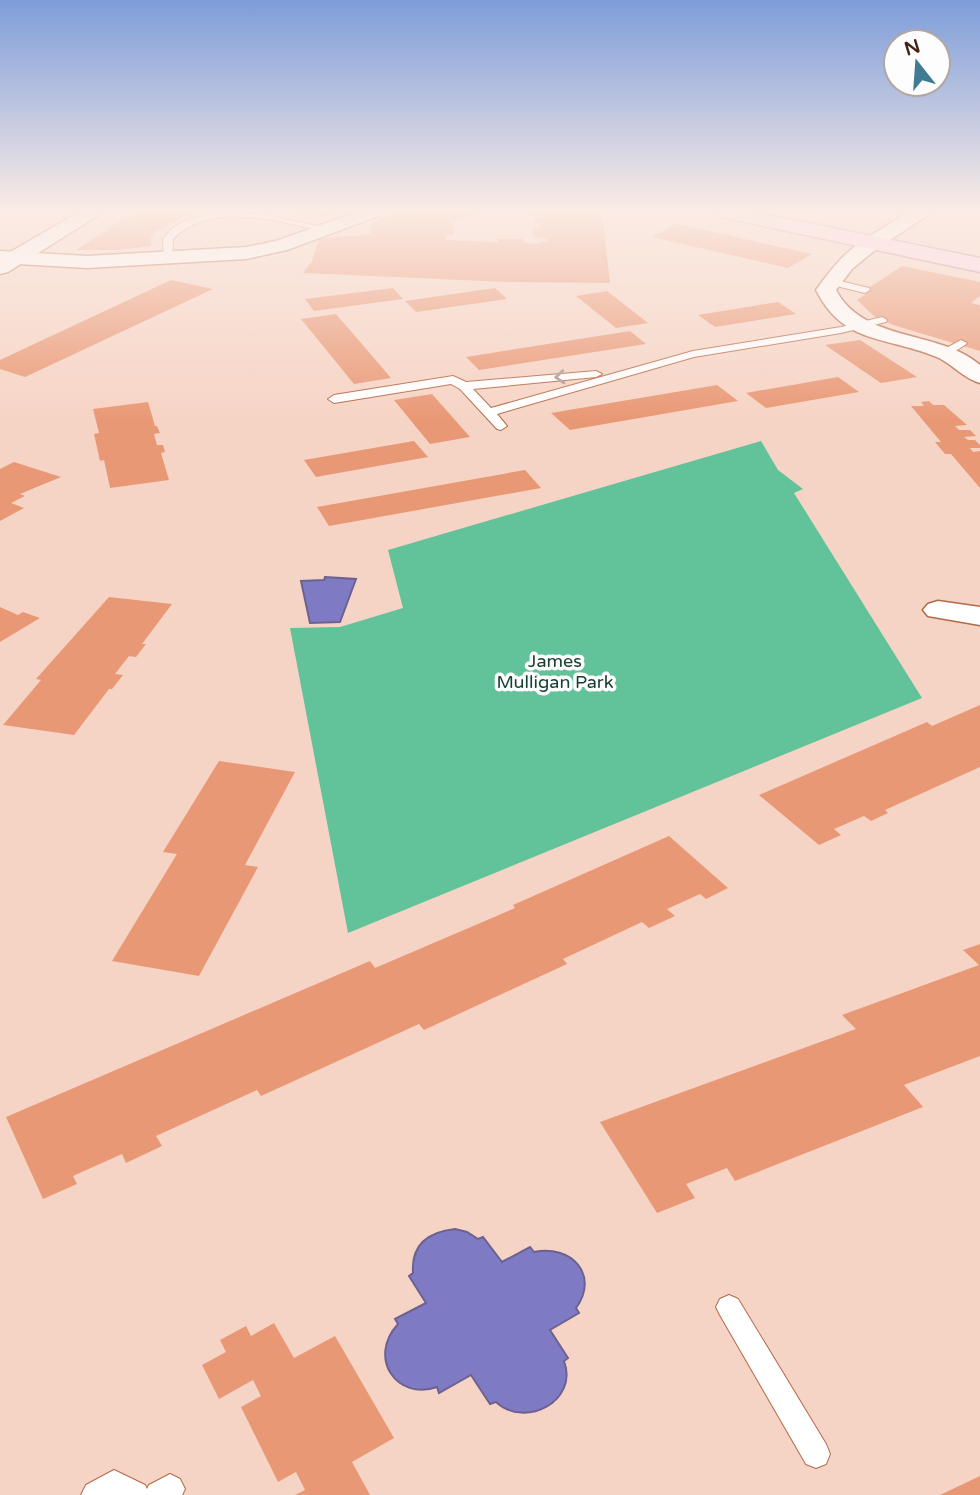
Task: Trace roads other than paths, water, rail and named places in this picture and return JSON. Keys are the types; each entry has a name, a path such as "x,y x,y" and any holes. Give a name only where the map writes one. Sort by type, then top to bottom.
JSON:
{"street":[{"path":"832,282 826,290 830,304 841,314 859,324 953,348 978,372"},
{"path":"938,610 980,616"}],"lane":[{"path":"832,282 865,290"},
{"path":"489,413 693,354 841,330 882,320"},
{"path":"443,370 501,426"},
{"path":"334,400 458,383 628,372"},
{"path":"729,1307 816,1454"},
{"path":"96,1495 114,1485 135,1495"}],"park label":[{"name":"James Mulligan Park","path":"555,671"}]}
